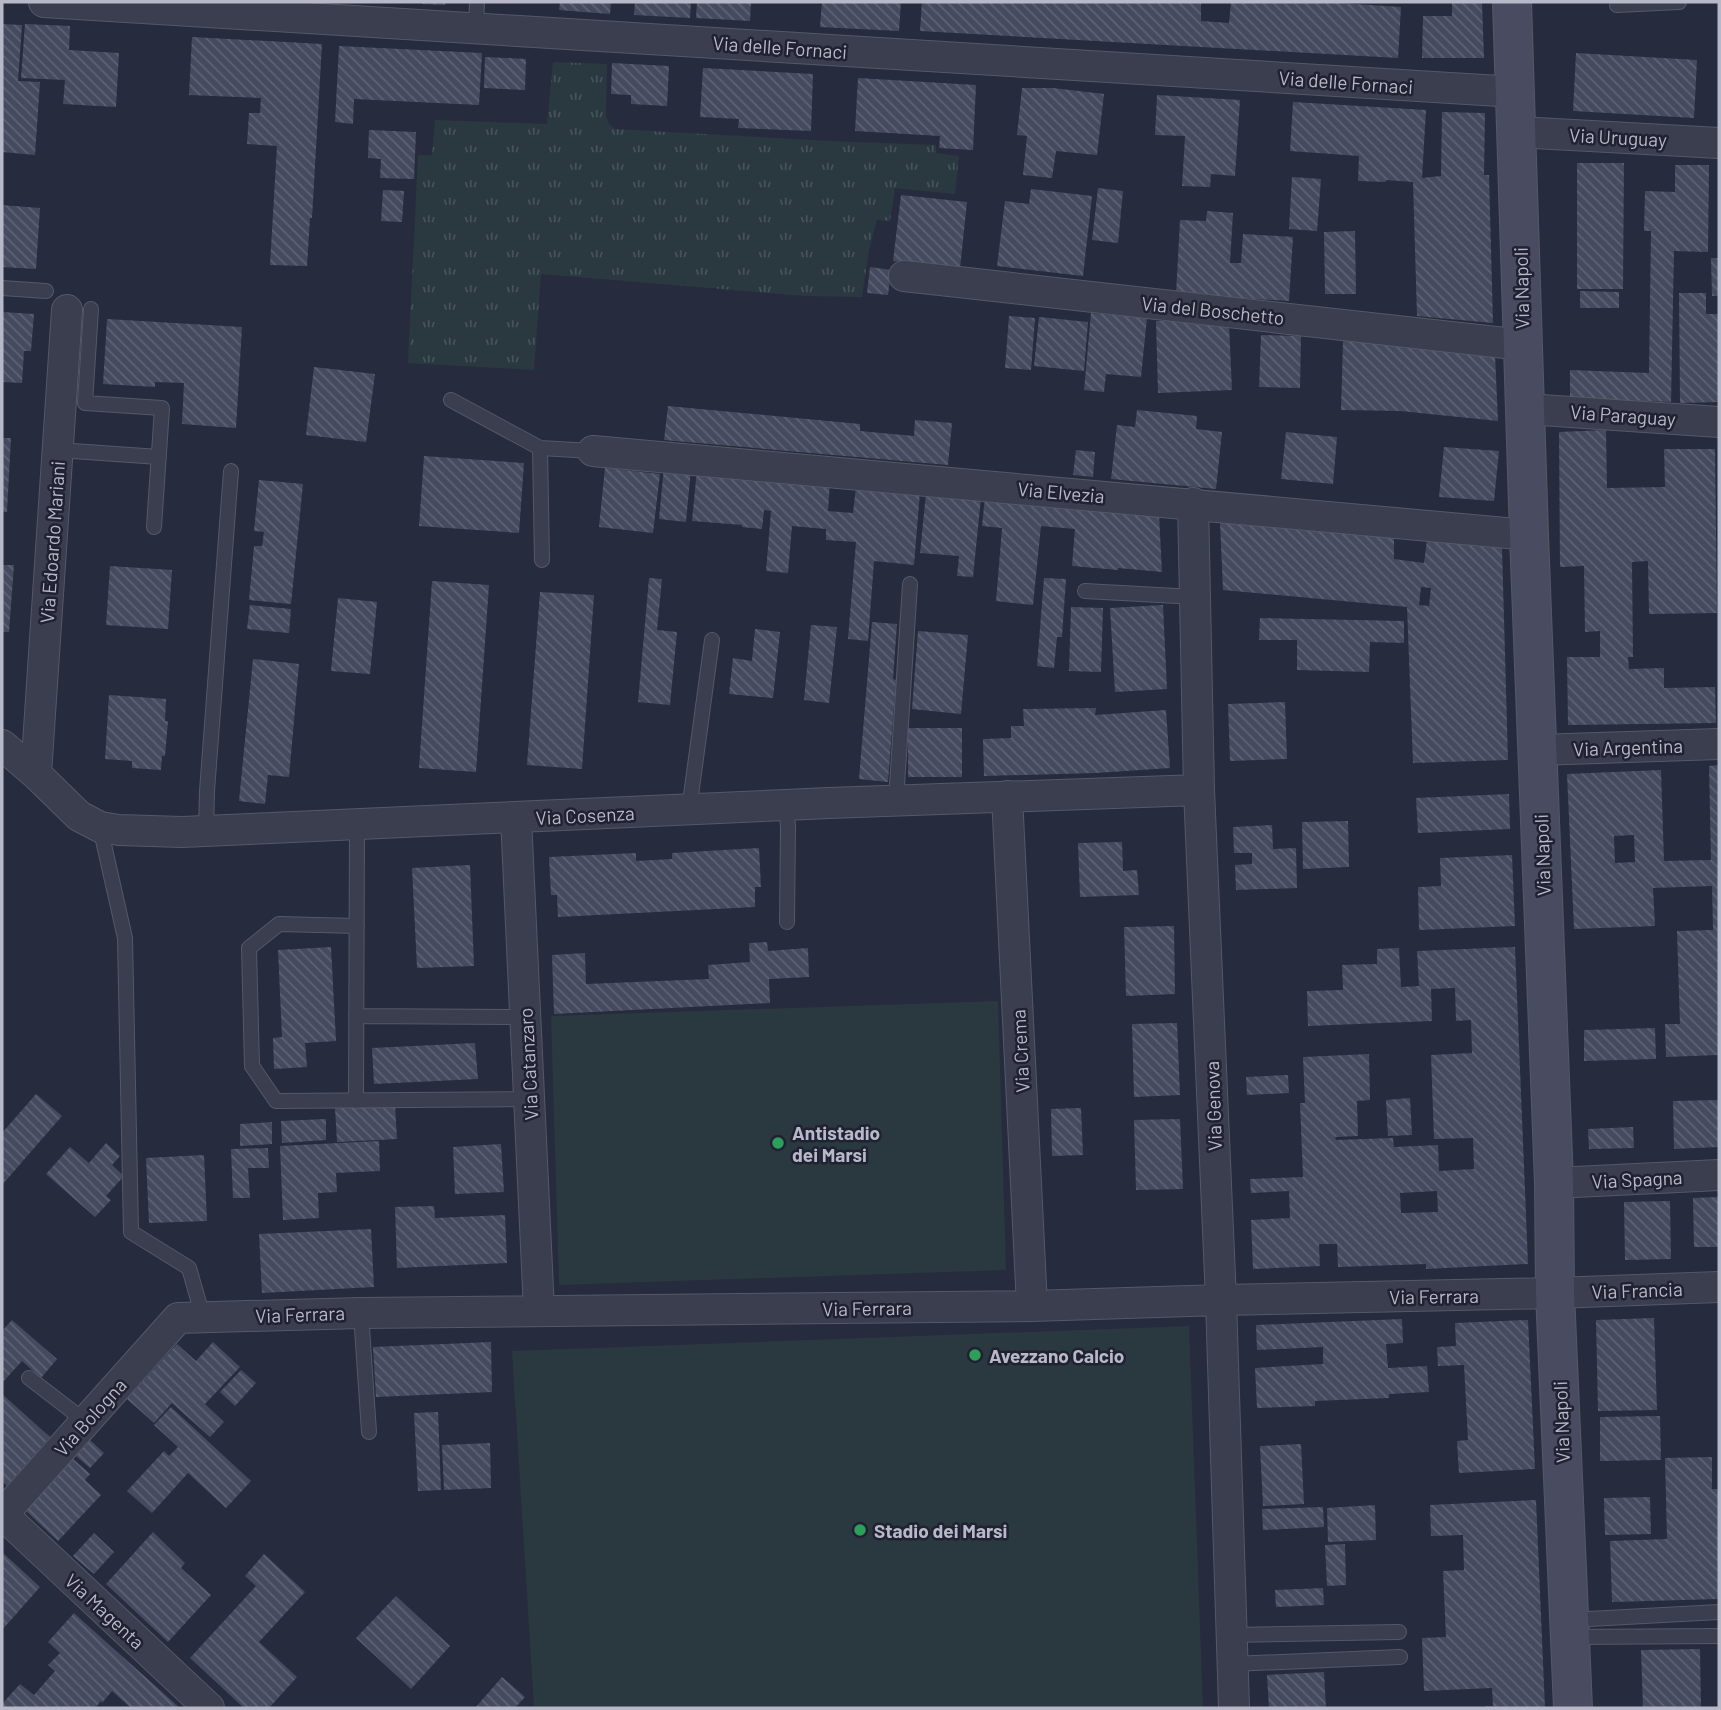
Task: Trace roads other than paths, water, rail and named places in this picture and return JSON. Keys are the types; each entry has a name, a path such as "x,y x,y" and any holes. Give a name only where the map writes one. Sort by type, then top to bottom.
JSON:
{"main road":[{"name":"Via Napoli","path":"1513,2 1529,535 1554,1183 1555,1293 1573,1708"}],"street":[{"name":"Via delle Fornaci","path":"44,2 476,15 1516,92"},
{"name":"Via Uruguay","path":"1517,132 1719,143"},
{"name":"Via del Boschetto","path":"904,276 1523,345"},
{"name":"Via Edoardo Mariani","path":"36,774 68,303"},
{"name":"Via Paraguay","path":"1526,409 1719,422"},
{"name":"Via Elvezia","path":"593,451 1529,535"},
{"name":"Via Genova","path":"1192,503 1199,790 1221,1300 1234,1708"},
{"name":"Via Argentina","path":"1538,750 1719,744"},
{"name":"Via Cosenza","path":"2,745 79,816 100,827 132,830 206,831 1199,790"},
{"name":"Via Crema","path":"1007,796 1032,1306"},
{"name":"Via Catanzaro","path":"516,818 539,1311"},
{"name":"Via Spagna","path":"1554,1183 1719,1175"},
{"name":"Via Francia","path":"1555,1293 1719,1287"},
{"name":"Via Ferrara","path":"191,1318 361,1312 1032,1306 1555,1293"},
{"name":"Via Bologna","path":"2,1515 83,1425 191,1318"},
{"name":"Via Magenta","path":"2,1515 208,1708"}],"lane":[{"path":"1617,5 1679,2"},
{"path":"1719,133 1719,143"},
{"path":"2,288 68,303 85,403 162,408 154,527"},
{"path":"451,400 540,448 593,451"},
{"path":"540,448 542,560"},
{"path":"58,450 159,457"},
{"path":"206,831 231,471"},
{"path":"896,801 910,584"},
{"path":"1085,591 1195,597"},
{"path":"689,810 712,640"},
{"path":"786,805 787,922"},
{"path":"356,1101 357,824"},
{"path":"100,827 125,938 131,1232 189,1268 191,1318"},
{"path":"356,926 279,924 249,948 253,1066 276,1101 529,1099"},
{"path":"356,1017 525,1017"},
{"path":"361,1312 369,1432"},
{"path":"29,1378 72,1411 83,1425"},
{"path":"1570,1629 1719,1612"},
{"path":"1570,1629 1719,1636"},
{"path":"1231,1634 1399,1632"},
{"path":"1232,1664 1400,1657"}],"place":[{"name":"Antistadio dei Marsi","path":"778,1143"},
{"name":"Avezzano Calcio","path":"975,1355"},
{"name":"Stadio dei Marsi","path":"860,1530"}]}
